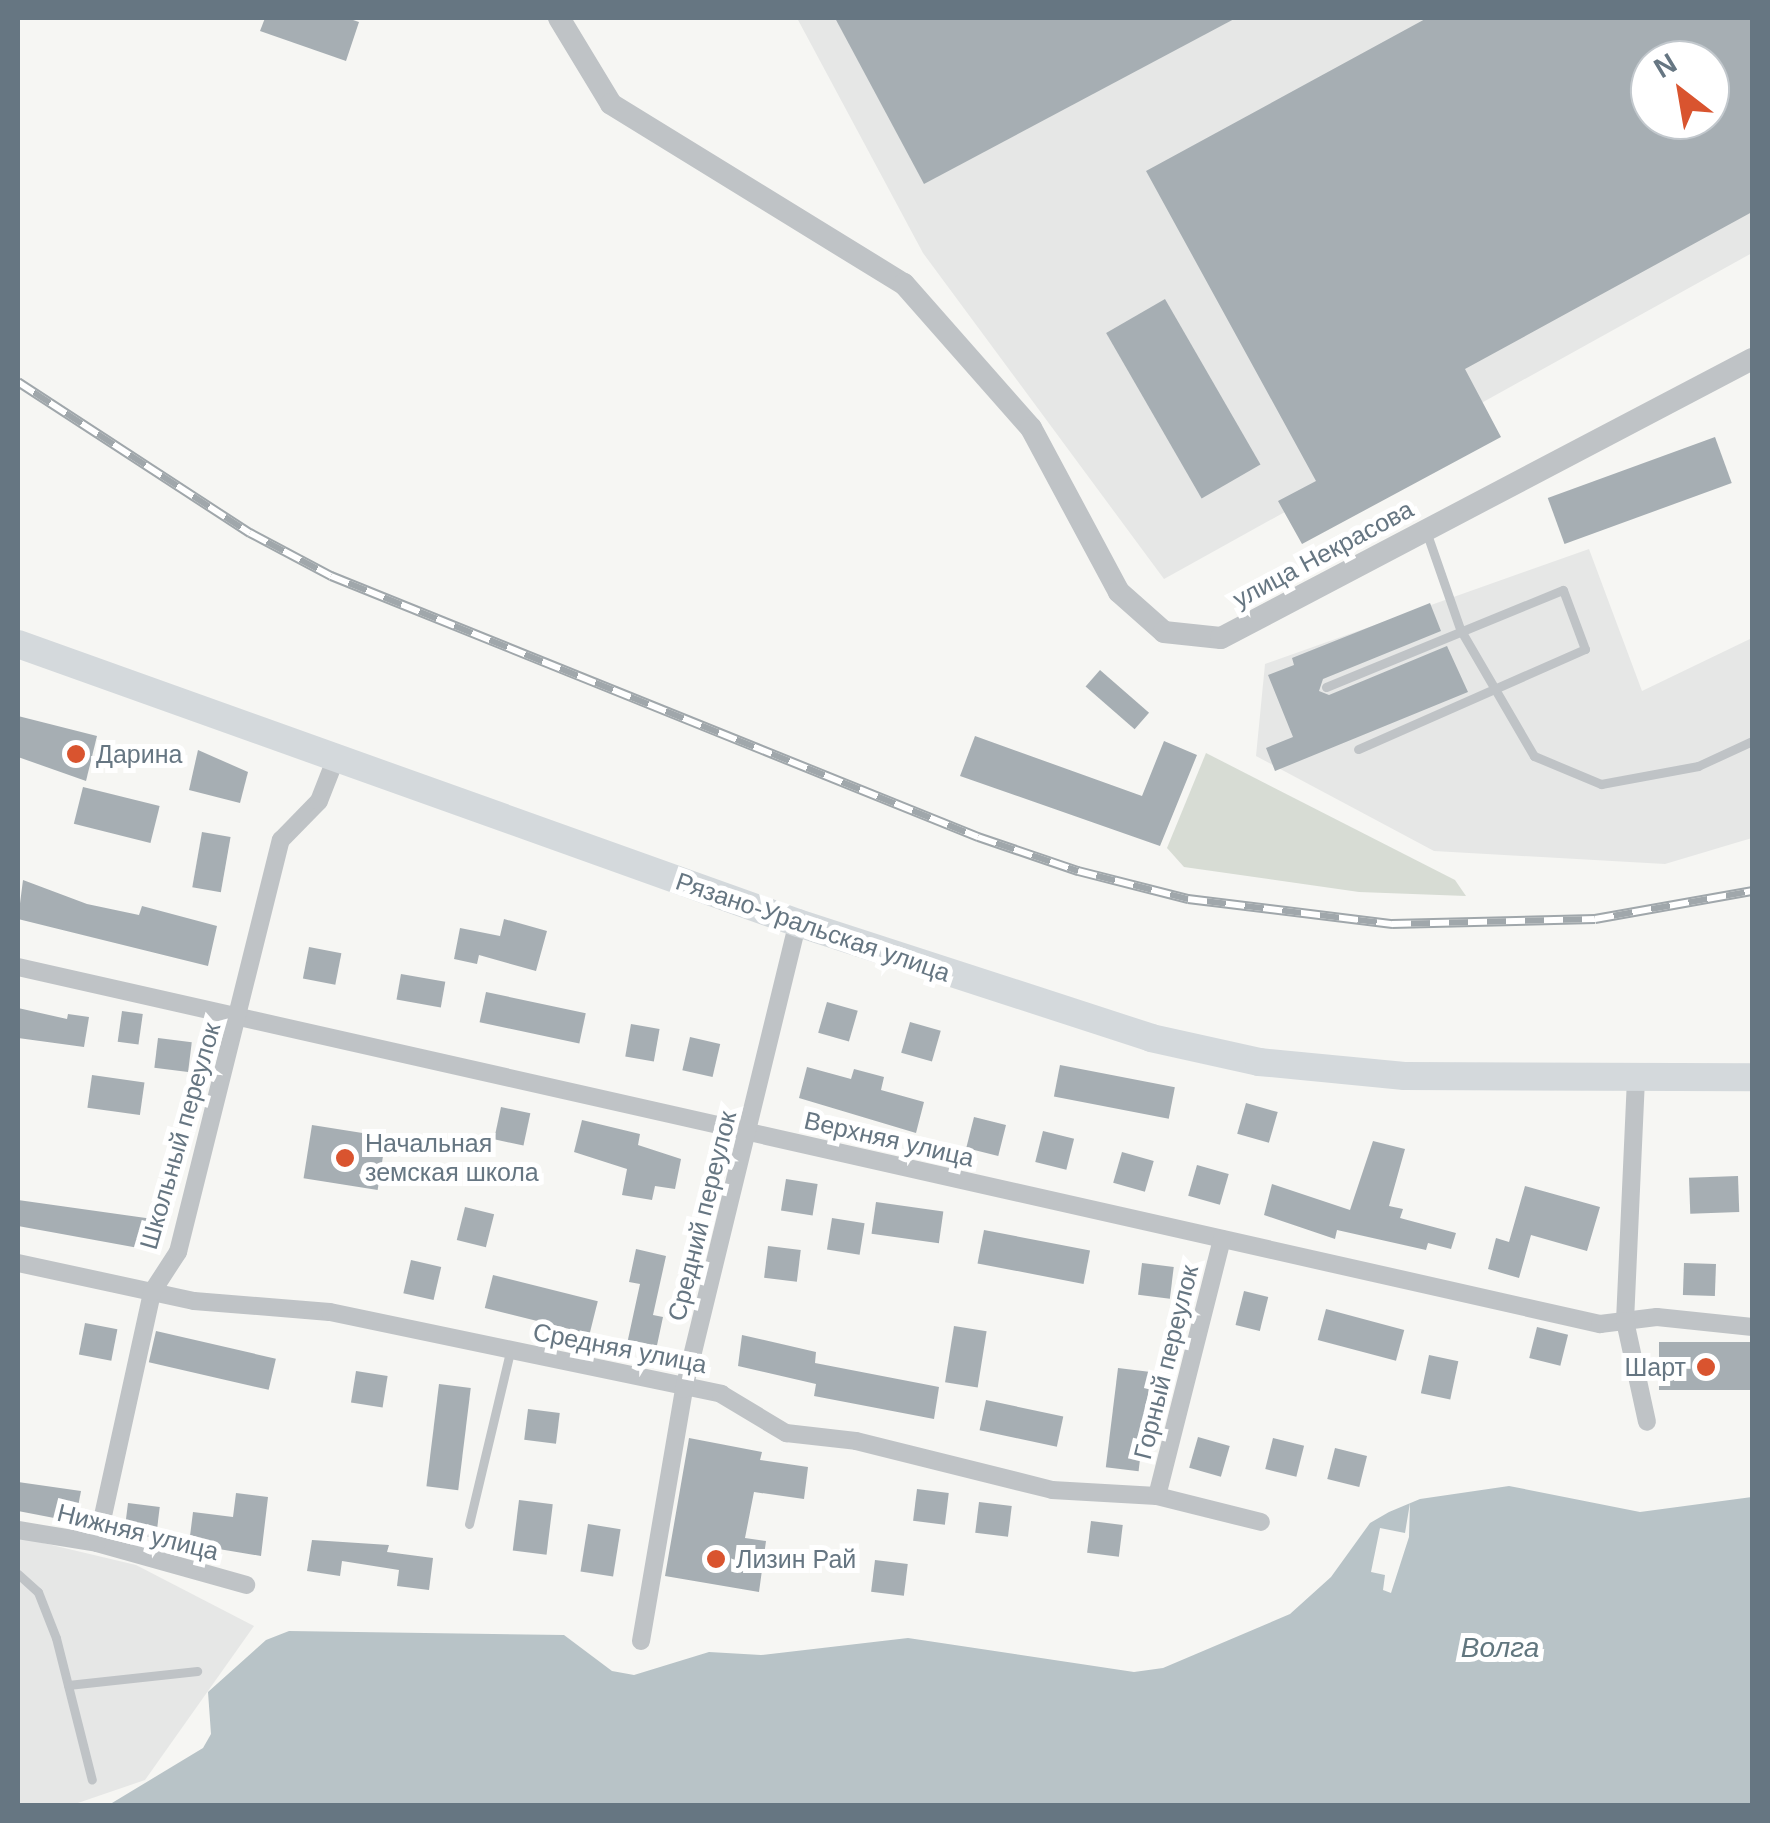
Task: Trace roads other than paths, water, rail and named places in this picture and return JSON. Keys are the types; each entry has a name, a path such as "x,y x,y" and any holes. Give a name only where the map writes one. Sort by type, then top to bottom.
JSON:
{"main road":[{"name":"Рязано-Уральская улица","path":"18,644 337,754 798,923 1070,1016 1259,1062 1404,1076 1752,1077"}],"street":[{"name":"улица Некрасова","path":"558,18 611,104 904,284 1032,428 1119,592 1164,632 1221,638 1752,358"},
{"name":"Школьный переулок","path":"96,1543 152,1292 178,1252 281,840 319,802 337,754"},
{"name":"Средний переулок","path":"641,1641 684,1388 798,923"},
{"name":"Верхняя улица","path":"18,968 1600,1324 1657,1317 1752,1327"},
{"path":"1636,1079 1625,1321 1647,1422"},
{"name":"Горный переулок","path":"1157,1496 1222,1239"},
{"name":"Средняя улица","path":"18,1263 152,1292 330,1312 720,1394 786,1432 856,1441 1052,1490 1157,1496 1261,1522"},
{"name":"Нижняя улица","path":"18,1530 96,1543 246,1585"}],"lane":[{"path":"1426,531 1460,629 1534,756 1601,784 1698,766 1752,741"},
{"path":"1326,687 1562,590 1585,649 1358,750"},
{"path":"469,1524 510,1352"},
{"path":"18,1574 38,1592 68,1685 92,1780"},
{"path":"68,1685 197,1671"}],"water":[{"name":"Волга","path":"1509,1486 1640,1512 1752,1497 1752,1805 107,1806 203,1748 211,1734 208,1692 266,1640 289,1631 564,1635 612,1671 634,1675 709,1652 761,1655 908,1638 1134,1672 1163,1668 1290,1614 1331,1577 1370,1523 1389,1512 1420,1499"}],"railway":[{"path":"18,382 250,533 331,576 978,837 1078,871 1188,899 1392,924 1595,919 1752,891"}],"place":[{"name":"Дарина","path":"76,754"},
{"name":"Начальная земская школа","path":"345,1158"},
{"name":"Шарт","path":"1706,1367"},
{"name":"Лизин Рай","path":"716,1559"}]}
